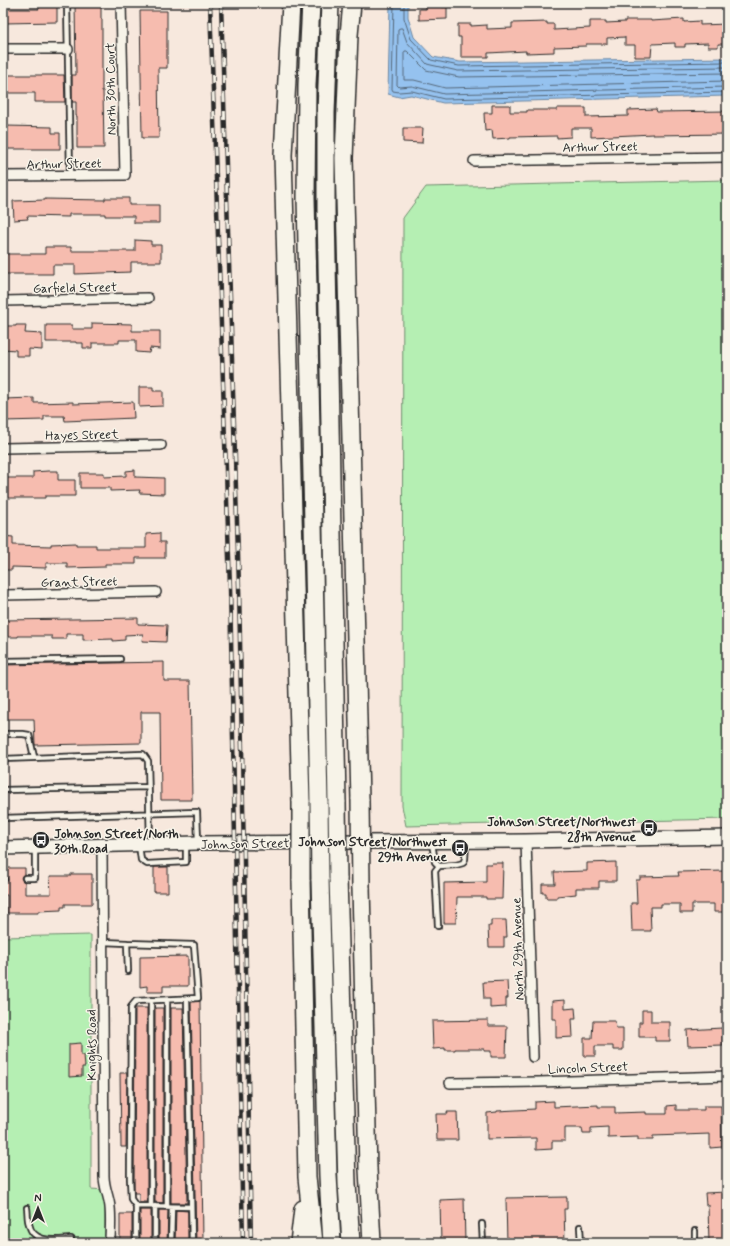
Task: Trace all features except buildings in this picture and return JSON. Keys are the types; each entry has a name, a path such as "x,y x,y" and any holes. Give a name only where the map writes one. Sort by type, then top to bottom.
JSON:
{"highway":[{"path":"291,3 283,155 301,802 301,880 307,1177 314,1243"},
{"path":"311,3 307,85 306,197 320,879 328,1176 332,1243"},
{"path":"330,3 326,113 326,210 338,878 346,1177 351,1243"},
{"path":"352,3 349,36 344,158 368,1169 372,1243"},
{"path":"299,1243 307,1177"}],"street":[{"name":"North 30th Court","path":"121,3 125,175"},
{"path":"3,50 68,50"},
{"name":"Arthur Street","path":"474,161 727,157"},
{"name":"Arthur Street","path":"3,176 125,175"},
{"name":"Garfield Street","path":"3,301 148,298"},
{"name":"Hayes Street","path":"3,448 161,445"},
{"name":"Grant Street","path":"3,596 156,592"},
{"name":"Johnson Street","path":"3,848 192,843 526,841 727,837"},
{"name":"North 29th Avenue","path":"526,841 533,1057"},
{"name":"Knights Road","path":"102,846 104,942 104,1185 110,1209 110,1243"},
{"name":"Lincoln Street","path":"450,1083 539,1082 727,1076"}],"lane":[{"path":"66,3 70,176"},
{"path":"3,661 120,659"},
{"path":"3,734 29,735 34,757"},
{"path":"3,758 143,754 148,760 150,813 141,860 147,864 186,862 192,843 197,812 150,813 3,818"},
{"path":"3,790 149,787"},
{"path":"432,841 435,862 439,866"},
{"path":"438,926 435,871 439,866 462,863 465,859 466,841"},
{"path":"25,878 35,878 34,848"},
{"path":"104,942 194,944 198,998 136,1001 131,1007 130,1193 131,1199 136,1206 136,1243"},
{"path":"128,943 128,971"},
{"path":"187,999 192,1243"},
{"path":"151,1000 153,1206 155,1243"},
{"path":"167,1000 170,1207 172,1243"},
{"path":"136,1206 191,1207"},
{"path":"28,1208 28,1224 31,1232 36,1237 43,1240 71,1239"},
{"path":"482,1224 483,1243"},
{"path":"580,1227 581,1243"},
{"path":"695,1231 695,1243"}],"green space":[{"path":"727,180 727,819 406,826 402,806 403,218 426,187"},
{"path":"91,935 91,1189 105,1190 105,1243 3,1243 3,937"}],"water":[{"path":"390,3 408,3 408,17 414,37 433,57 460,62 727,58 727,96 443,103 411,95 399,97 388,94"}],"railway":[{"path":"210,3 230,587 243,1243"},
{"path":"221,3 239,586 251,1243"}],"place":[{"name":"Johnson Street/Northwest 28th Avenue","path":"649,828"},
{"name":"Johnson Street/North 30th Road","path":"41,840"},
{"name":"Johnson Street/Northwest 29th Avenue","path":"460,848"}]}
